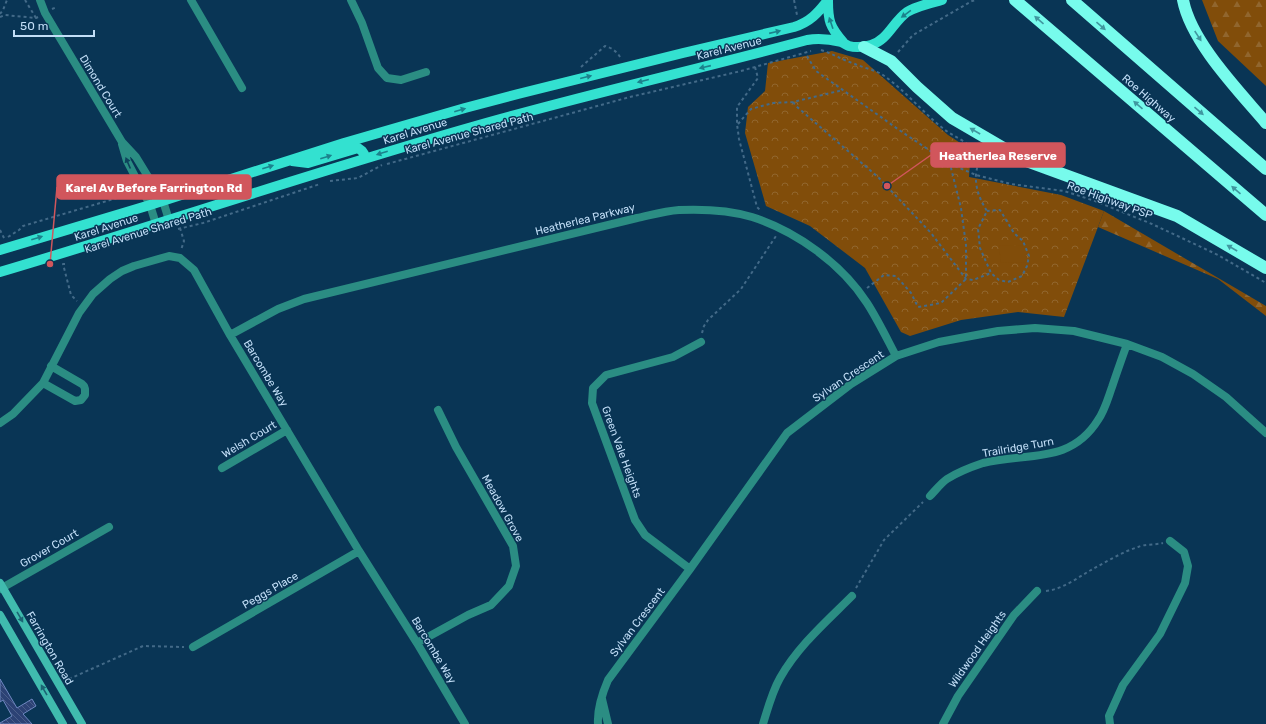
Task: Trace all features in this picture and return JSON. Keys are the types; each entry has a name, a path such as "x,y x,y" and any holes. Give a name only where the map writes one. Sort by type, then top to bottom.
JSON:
{"highway":[{"name":"Roe Highway","path":"1015,0 1266,215"},
{"path":"1072,0 1266,169"},
{"path":"1182,0 1190,24 1199,38 1219,66 1266,123"},
{"path":"864,47 891,61 917,87 952,118 1024,160 1177,216 1266,268"}],"main road":[{"name":"Karel Avenue","path":"828,0 830,24 843,42"},
{"name":"Karel Avenue","path":"0,250 163,201 344,143 510,96 804,24 816,15 828,0"},
{"path":"864,47 880,41 906,13 924,5 942,0"},
{"name":"Karel Avenue","path":"0,272 363,159 474,126 627,85 819,38 843,42 854,47 864,47"},
{"path":"288,161 308,162 358,148 364,154 363,159"},
{"name":"Farrington Road","path":"1,587 82,724"},
{"path":"0,615 63,724"}],"street":[{"name":"Dimond Court","path":"40,0 45,13 122,142 136,157 163,201 169,220"},
{"path":"191,0 242,88"},
{"path":"351,0 362,23 378,68 387,78 401,80 426,72"},
{"name":"Dimond Court","path":"122,142 127,161 150,205 156,224"},
{"name":"Heatherlea Parkway","path":"230,335 278,309 304,299 637,218 678,210 715,210 751,217 781,229 821,253 845,276 867,302 896,356"},
{"path":"0,423 13,414 43,383 80,313 93,294 110,279 122,271 134,266 169,256 180,258"},
{"name":"Barcombe Way","path":"180,258 194,270 230,335 359,551 417,643 465,724"},
{"name":"Sylvan Crescent","path":"598,724 597,715 608,680 690,570 787,433 851,384 896,356 939,342 998,331 1035,328 1074,331 1127,344 1162,358 1193,374 1226,397 1266,433"},
{"name":"Green Vale Heights","path":"690,570 645,535 635,520 592,403 594,388 606,375 673,357 701,342"},
{"name":"Trailridge Turn","path":"930,496 946,480 963,470 1000,460 1040,456 1056,452 1074,444 1098,421 1105,407 1127,344"},
{"path":"43,383 75,401 81,400 85,395 85,389 82,384 51,366"},
{"name":"Meadow Grove","path":"417,643 491,605 509,586 516,566 513,546 456,446 438,410"},
{"name":"Welsh Court","path":"222,468 287,430"},
{"name":"Grover Court","path":"1,587 109,527"},
{"path":"1110,724 1109,716 1123,686 1160,634 1185,583 1188,566 1184,552 1170,541"},
{"name":"Peggs Place","path":"193,648 359,551"},
{"name":"Wildwood Heights","path":"942,724 958,696 1014,615 1037,592"},
{"path":"763,724 769,704 781,676 800,650 852,596"},
{"path":"602,696 608,724"}],"path":[{"path":"0,14 7,0"},
{"path":"0,17 4,15 36,18 25,0"},
{"path":"794,0 798,18"},
{"path":"891,61 913,35 976,0"},
{"name":"Karel Avenue Shared Path","path":"173,230 203,223 331,181 358,178 381,165 630,97 755,67 817,49 831,53 853,64 882,74 944,129 970,146 976,152 979,162 976,175"},
{"name":"Roe Highway PSP","path":"807,56 816,71 950,164 976,175 1011,184 1064,191 1095,202 1152,224 1218,255 1266,283"},
{"path":"755,67 758,78 737,108 737,124 739,139 757,207 764,213"},
{"path":"737,124 751,109 773,103 793,102 844,90"},
{"path":"793,102 879,178 931,233 966,279 973,280 991,273"},
{"path":"860,294 884,275 896,276 911,293 918,307 941,303 966,279 966,245 961,208 950,164"},
{"path":"976,175 980,200 987,211"},
{"path":"0,230 5,240 23,226 127,195"},
{"path":"1000,210 1014,233 1023,241 1029,256 1027,266 1022,276 1008,282 999,280 991,273 980,248 978,229 987,211 1000,210"},
{"path":"180,228 184,241 180,258"},
{"path":"701,342 704,326 708,320 741,289 781,229"},
{"path":"70,262 63,264 72,295 75,300 84,307"},
{"path":"852,596 884,540 930,496"},
{"path":"1037,592 1053,590 1064,586 1102,564 1140,546 1154,545 1170,541"},
{"path":"69,680 143,646 193,648"}],"green space":[{"path":"1202,0 1266,0 1266,86 1218,41"},
{"path":"832,51 863,60 948,135 971,150 969,177 1061,195 1104,211 1064,317 1018,312 961,320 910,336 901,332 865,268 810,226 766,206 745,133 748,107 765,91 768,63"},
{"path":"1104,211 1266,306 1266,316 1218,279 1098,227"},
{"path":"1027,245 1026,262 1001,263 999,246"}],"building":[{"path":"0,679 17,708 32,699 36,706 23,714 32,724 0,724 12,716 3,700 0,702"}],"place":[{"name":"Heatherlea Reserve","path":"887,186"},
{"name":"Karel Av Before Farrington Rd","path":"50,264"}]}
